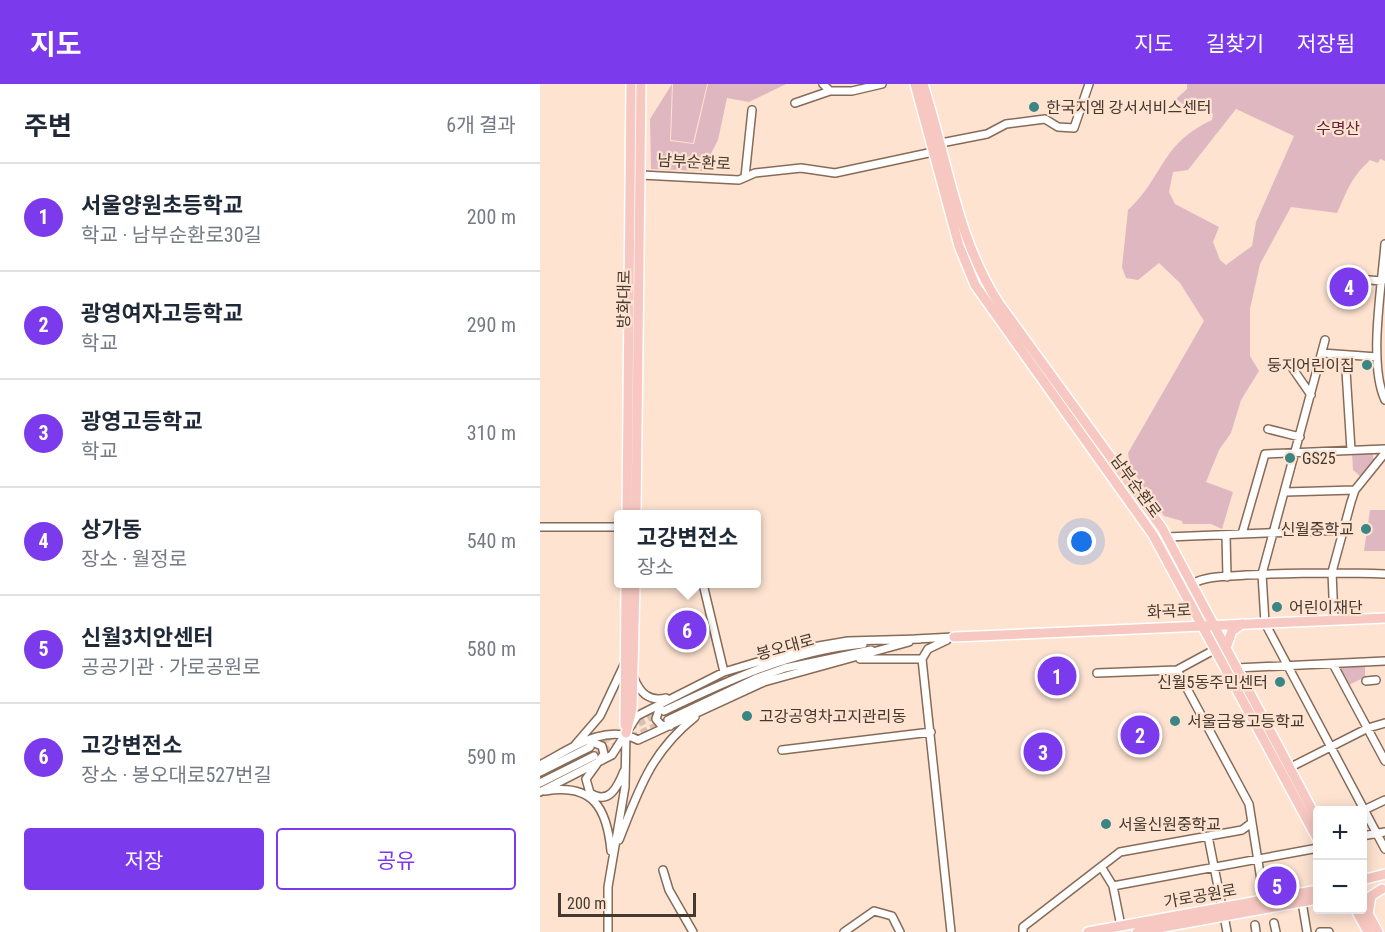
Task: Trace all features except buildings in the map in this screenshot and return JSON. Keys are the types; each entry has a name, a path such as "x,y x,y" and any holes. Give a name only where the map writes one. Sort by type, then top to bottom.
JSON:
{"main road":[{"name":"방화대로","path":"627,510 631,84"},
{"name":"방화대로","path":"636,510 641,84"},
{"name":"남부순환로","path":"909,84 926,128"},
{"name":"남부순환로","path":"915,84 959,246 975,285 1153,535 1313,833"},
{"name":"남부순환로","path":"925,84 967,235 991,291 1167,537 1313,813"},
{"path":"1177,580 1183,581 1194,597 1197,595"},
{"path":"626,588 623,710 626,733"},
{"path":"626,733 632,709 635,588"},
{"name":"화곡로","path":"954,637 1385,618"},
{"path":"1226,648 1232,632 1243,623"},
{"path":"1215,651 1220,647 1227,658 1231,658"},
{"path":"1367,879 1385,874"},
{"path":"1367,891 1384,889"},
{"path":"1381,931 1368,914 1371,896 1384,889"},
{"name":"가로공원로","path":"1137,932 1223,912 1264,899 1313,891"},
{"name":"가로공원로","path":"1088,932 1313,900"},
{"path":"1359,914 1368,932"}],"street":[{"path":"823,84 830,91"},
{"path":"795,103 830,91 852,91 882,84"},
{"path":"941,143 987,134 1006,124 1045,119 1058,127 1074,128 1089,84"},
{"name":"남부순환로","path":"745,177 752,110"},
{"name":"남부순환로","path":"641,175 739,180 784,168 835,173 933,152"},
{"path":"1385,244 1377,357 1378,378 1385,400"},
{"path":"1343,276 1344,278 1382,281"},
{"path":"1325,340 1262,574 1265,622 1362,806"},
{"path":"1322,353 1377,357"},
{"path":"1346,355 1351,450"},
{"path":"1293,369 1311,395"},
{"path":"1268,429 1300,437"},
{"path":"1242,534 1265,454 1351,450 1385,451"},
{"path":"1334,620 1332,572 1354,490 1385,451"},
{"path":"1285,492 1354,490"},
{"path":"540,527 614,527"},
{"path":"1167,537 1343,530"},
{"path":"1226,535 1227,577"},
{"path":"1192,584 1202,578 1262,574 1332,572 1385,574"},
{"path":"704,588 724,672"},
{"path":"951,932 922,659 928,649 954,637"},
{"name":"봉오대로","path":"663,708 729,680 794,657 849,646 954,637"},
{"path":"540,783 596,759 612,755 637,716 663,708 677,696 724,672 764,658 810,647 848,641 920,639"},
{"path":"540,772 589,745 603,734 626,733 638,740 670,723 764,682 920,639"},
{"name":"봉오대로","path":"670,723 729,689 785,668 920,639"},
{"path":"1097,673 1177,670 1215,651"},
{"path":"855,658 922,659"},
{"path":"1236,668 1385,661"},
{"path":"569,750 600,716 625,663"},
{"path":"1333,664 1385,760"},
{"path":"1177,670 1249,804 1250,824 1264,899"},
{"path":"633,676 639,690 647,697 658,700 677,696"},
{"path":"1366,681 1376,680"},
{"path":"612,860 650,766 670,739 706,707"},
{"path":"663,708 657,709 656,718 661,725 670,723"},
{"path":"1289,768 1368,728 1385,723"},
{"path":"782,750 931,732"},
{"path":"608,932 608,887 627,761 626,733"},
{"path":"540,765 569,750 597,742 603,749 588,775 586,784 590,794 600,798 609,796 615,790 627,761"},
{"path":"540,792 596,759"},
{"path":"540,792 566,789 595,802 606,818 612,860"},
{"path":"1367,809 1385,800"},
{"path":"1367,816 1385,849"},
{"path":"1023,932 1023,927 1120,852 1242,830 1250,824"},
{"path":"1367,835 1385,832"},
{"path":"1208,836 1223,912"},
{"path":"1113,886 1313,849"},
{"path":"1102,868 1113,886 1121,926"},
{"path":"663,870 672,897 693,932"},
{"path":"1302,902 1307,932"},
{"path":"844,932 874,911 892,916 900,932"},
{"name":"가로공원로","path":"1223,912 1227,932"},
{"path":"1274,923 1276,932"},
{"path":"1320,932 1329,932"}],"green space":[{"path":"672,84 670,141 694,144 708,84 786,84 749,102 727,98 718,140 702,171 651,169 650,119"},
{"path":"673,84 707,84 693,143 671,140"},
{"name":"수명산","path":"1187,84 1385,84 1385,161 1380,159 1378,163 1370,160 1363,167 1350,185 1337,213 1291,207 1260,264 1250,309 1250,356 1259,371 1241,400 1231,433 1219,450 1206,482 1233,492 1222,529 1211,524 1183,524 1182,521 1164,516 1130,467 1128,453 1204,321 1180,283 1159,263 1138,280 1126,278 1122,267 1128,210 1140,198 1172,150 1195,129 1212,120 1213,114 1194,101 1183,104 1176,99 1187,89","holes":["1236,109 1294,136 1256,222 1252,246 1226,265 1220,260 1213,242 1219,227 1175,204 1169,192 1173,172 1188,170"]},
{"path":"1352,452 1373,452 1373,458 1378,458 1361,477 1353,470"},
{"path":"1370,510 1385,510 1385,551 1364,551"},
{"path":"1365,664 1365,677 1347,686 1336,665"}],"tunnel":[{"path":"629,728 660,713"},
{"path":"594,756 668,720"},
{"path":"594,745 616,734"}],"place":[{"name":"한국지엠 강서서비스센터","path":"1034,107"},
{"name":"상가동","path":"1349,287"},
{"name":"둥지어린이집","path":"1367,365"},
{"name":"GS25","path":"1290,458"},
{"name":"신월중학교","path":"1366,529"},
{"name":"어린이재단","path":"1277,607"},
{"name":"고강변전소","path":"687,630"},
{"name":"서울양원초등학교","path":"1057,676"},
{"name":"신월5동주민센터","path":"1280,682"},
{"name":"고강공영차고지관리동","path":"747,716"},
{"name":"서울금융고등학교","path":"1175,721"},
{"name":"광영여자고등학교","path":"1140,735"},
{"name":"광영고등학교","path":"1043,752"},
{"name":"서울신원중학교","path":"1106,824"},
{"name":"신월3치안센터","path":"1277,886"}]}
